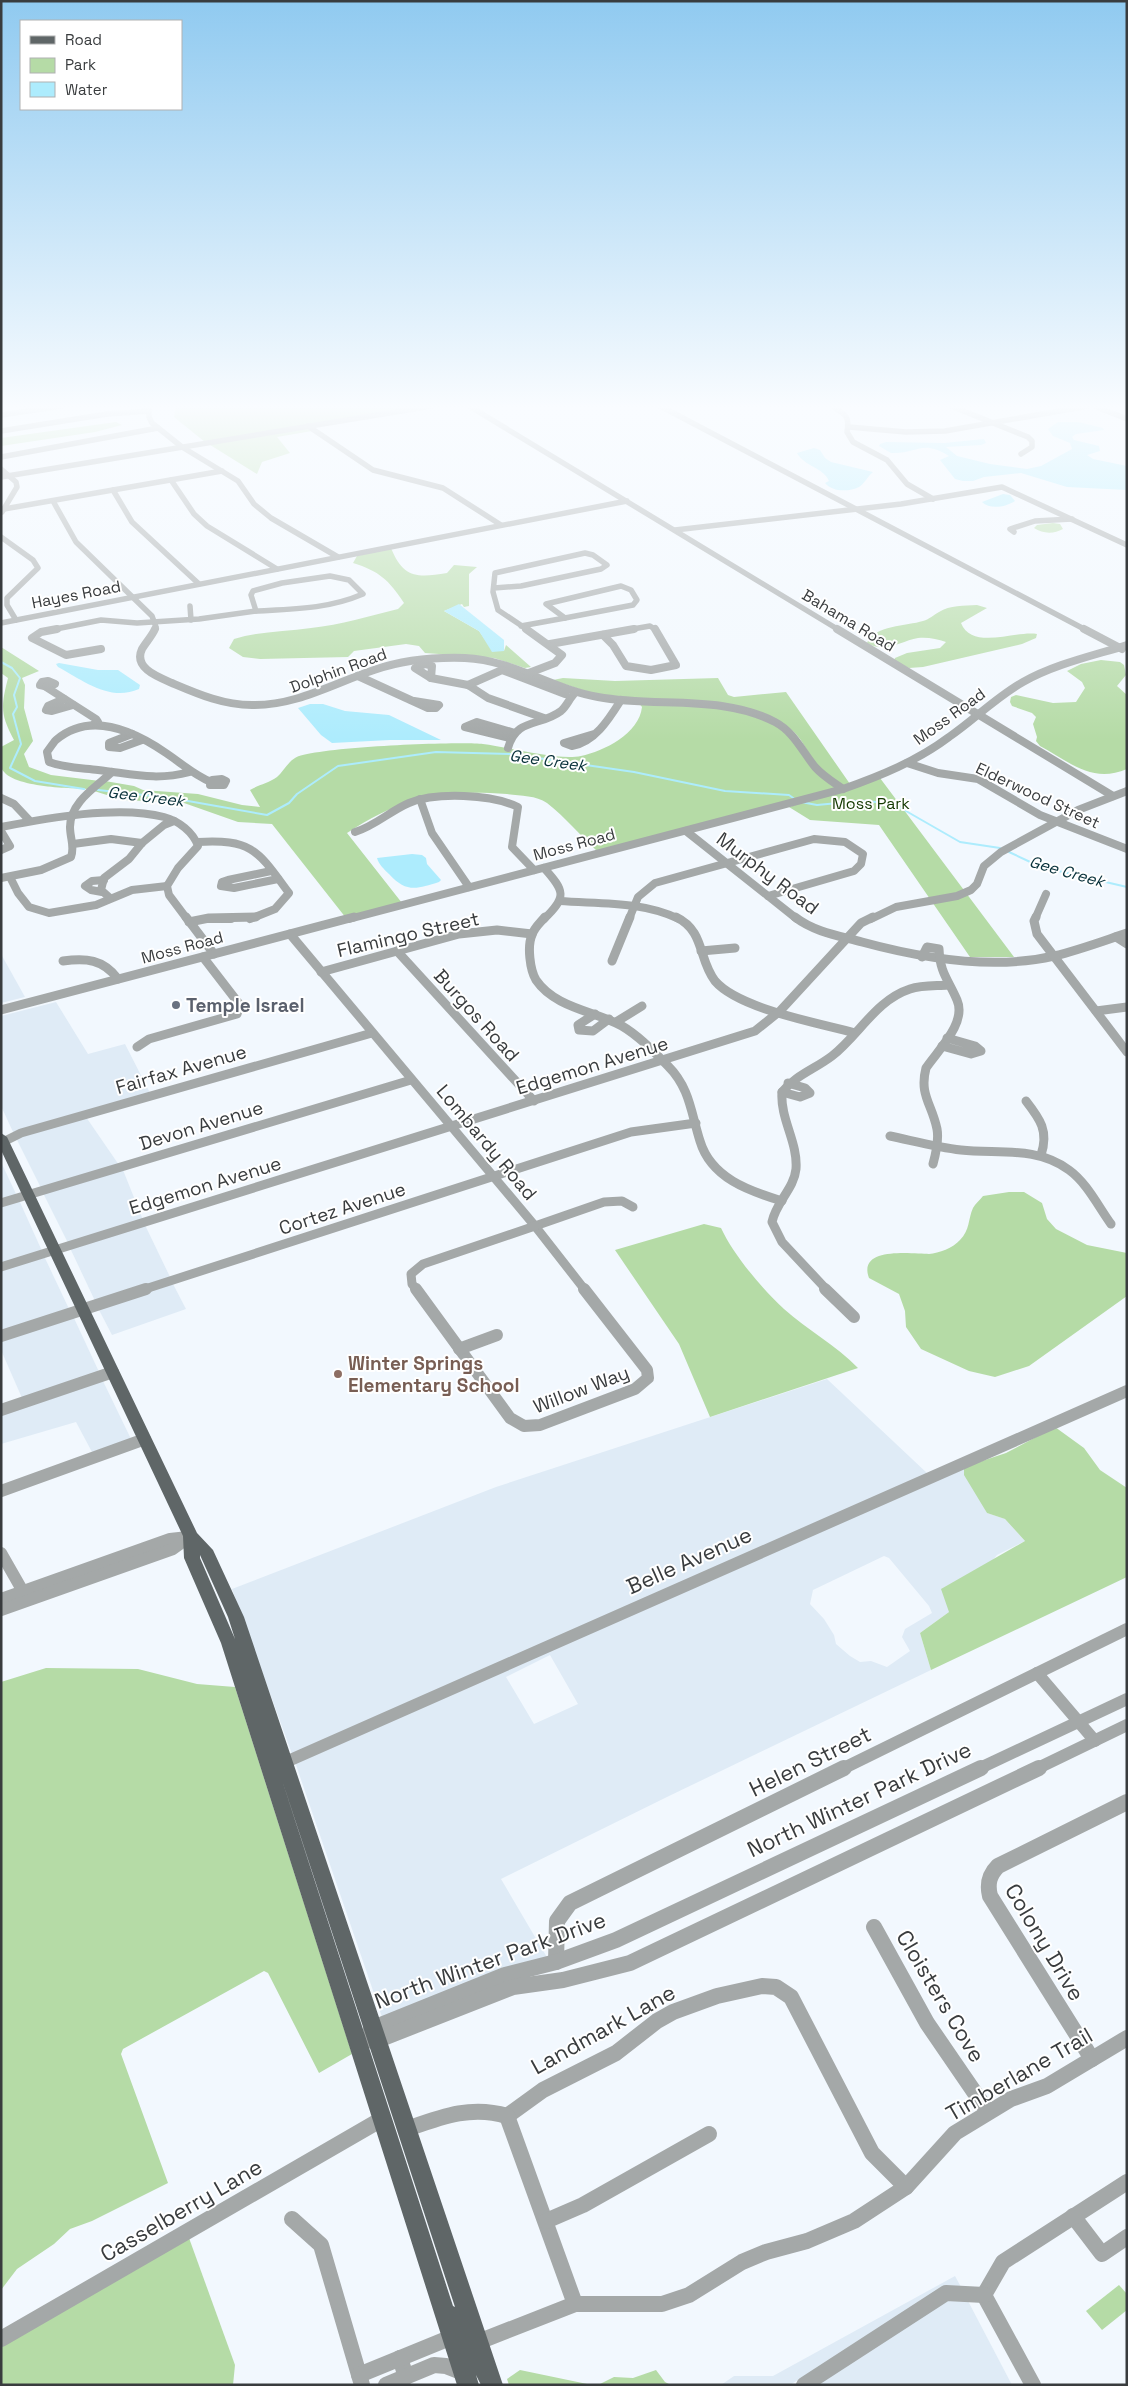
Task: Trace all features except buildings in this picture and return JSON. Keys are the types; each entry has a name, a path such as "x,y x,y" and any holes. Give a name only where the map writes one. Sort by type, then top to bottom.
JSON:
{"main road":[{"path":"2,1140 191,1536 192,1558 229,1643 277,1766 310,1836 490,2379"},
{"path":"277,1766 283,1811 466,2379"},
{"path":"283,1811 310,1836"},
{"path":"443,2307 464,2336 478,2342"},
{"path":"452,2336 472,2352 490,2379"}],"street":[{"path":"63,517 76,542 134,597 152,616 155,622"},
{"path":"129,517 132,522 199,584"},
{"path":"198,517 204,523 277,569"},
{"path":"270,517 338,557"},
{"path":"489,517 501,525"},
{"name":"Hayes Road","path":"1,623 541,517"},
{"name":"Bahama Road","path":"654,517 1113,796"},
{"path":"675,530 784,517"},
{"path":"872,517 1124,648"},
{"path":"1069,517 1127,545"},
{"path":"1014,532 1010,529 1035,521 1073,519"},
{"path":"1,537 33,560 38,568 7,598 6,605 16,620"},
{"path":"494,588 522,586 601,569 607,565 589,554 498,571 494,574 494,588 495,603 498,610 561,652 562,658 550,666 521,676"},
{"path":"101,649 66,655 32,638 41,632 101,620 130,624 191,620 256,611 327,607 357,598 363,594 361,589 341,577 318,577 255,590 250,595 256,611"},
{"path":"521,626 565,618 632,604 638,600 632,590 621,586 552,601 546,604 565,618"},
{"path":"190,606 191,620"},
{"name":"Dolphin Road","path":"155,622 154,630 141,652 142,666 154,675 218,701 248,705 288,702 314,695 358,676 398,663 444,658 492,661 532,672 574,693 621,700 715,706 762,717 792,734 812,763 843,789"},
{"path":"550,644 603,635 640,626 653,627 676,665 667,668 634,668 626,666 613,644 603,635"},
{"name":"Moss Road","path":"1,1010 843,789 907,763 940,744 1015,687 1038,674 1124,648"},
{"path":"468,686 484,679 496,670 574,693 560,712 525,724 512,735 508,748"},
{"path":"358,676 414,701"},
{"path":"431,678 468,686 488,698 529,711 544,718"},
{"path":"46,687 96,719 98,722 94,724"},
{"path":"64,700 48,706 46,710 52,711 73,705"},
{"path":"594,734 608,721 621,700"},
{"path":"477,722 512,735 465,727 477,722"},
{"path":"190,772 158,779 112,772 73,770 49,762 47,752 54,741 71,731 94,724 113,725 165,752 190,772 211,782"},
{"path":"132,734 109,744 109,747 120,748 142,740"},
{"name":"Elderwood Street","path":"907,763 938,773 978,779 990,784 1016,803 1127,849"},
{"path":"112,772 79,800 69,832 74,853 62,862 41,870 6,877 29,907 39,912 49,913 76,910 96,905 132,890 167,886"},
{"name":"Edgemon Avenue","path":"1,1267 756,1031 780,1011 860,923 885,910 910,903 957,896 971,890 977,884 984,866 991,859 1056,821 1127,791"},
{"path":"355,832 373,826 398,808 420,800 446,797 514,804 518,807 518,818 512,847 534,870"},
{"path":"1,798 14,804 29,820"},
{"path":"420,800 425,808 429,826 446,856 469,887"},
{"path":"1,827 29,820 73,817 136,815 164,817 174,821 187,830 198,842 198,848 178,868 167,886 169,895 214,954"},
{"path":"110,898 102,892 91,890 85,886 92,882 104,880 129,859 142,843 164,825 174,821"},
{"path":"1,831 10,846 1,850"},
{"name":"Murphy Road","path":"686,831 801,922 846,938 922,957 924,949 932,946 939,949 939,959"},
{"path":"73,844 111,839 142,843"},
{"path":"612,962 643,891 655,883 725,862 814,839 845,842 863,854 861,864 854,871 768,896"},
{"path":"189,922 212,918 242,919 277,909 285,902 289,893 250,846 235,841 198,842"},
{"path":"544,868 559,884 560,901 557,908 532,934 530,942 532,970 538,984 555,998 612,1021 635,1034 682,1083 706,1156 721,1173 744,1188 782,1201"},
{"path":"271,870 228,880 222,882 221,886 234,888 278,879"},
{"path":"102,892 104,880"},
{"path":"1046,894 1034,921 1037,934 1127,1052"},
{"path":"560,901 662,912 686,922 694,932 707,969 724,988 738,997 855,1033"},
{"name":"Flamingo Street","path":"321,972 478,931 497,930 532,934"},
{"path":"933,1164 938,1146 937,1130 924,1100 922,1083 926,1068 959,1017 958,1002 942,973 939,959 1014,961 1054,956 1127,933"},
{"name":"Lombardy Road","path":"290,934 534,1225 647,1370 648,1378"},
{"path":"1116,937 1127,944"},
{"path":"701,951 734,948"},
{"name":"Burgos Road","path":"397,951 534,1101"},
{"path":"137,1047 149,1039 237,1014 240,1005 204,957"},
{"path":"63,961 78,959 108,964 118,979"},
{"path":"854,1316 776,1235 772,1222 792,1184 796,1165 791,1140 781,1112 782,1092 788,1083 798,1075 831,1057 880,1006 894,996 920,987 948,985"},
{"path":"595,1014 578,1025 580,1030 593,1031 642,1006"},
{"path":"1096,1011 1127,1007"},
{"name":"Fairfax Avenue","path":"2,1140 372,1032"},
{"name":"Devon Avenue","path":"1,1203 411,1080"},
{"path":"782,1092 799,1097 805,1097 810,1094 805,1088 788,1083"},
{"path":"1026,1102 1044,1124 1046,1144 1041,1155"},
{"name":"Cortez Avenue","path":"1,1336 631,1132 696,1123"},
{"path":"890,1136 938,1146 980,1151 1019,1151 1041,1155 1060,1164 1074,1175 1111,1224"},
{"path":"497,1335 459,1349 412,1284 411,1274 424,1264 604,1202 622,1201 633,1207"},
{"name":"Willow Way","path":"459,1349 510,1418 525,1427 540,1426 635,1389 648,1378"},
{"path":"1,1410 113,1372"},
{"name":"Belle Avenue","path":"277,1766 1127,1390"},
{"path":"1,1491 145,1439"},
{"path":"1,1599 25,1596 173,1549 191,1536"},
{"path":"1,1553 25,1596"},
{"path":"1,1610 25,1596"},
{"name":"Helen Street","path":"556,1962 557,1921 570,1903 1127,1630"},
{"path":"1037,1673 1095,1741"},
{"name":"North Winter Park Drive","path":"357,2041 505,1975 556,1962 616,1940 1127,1699"},
{"name":"North Winter Park Drive","path":"376,2033 512,1987 563,1980 630,1962 876,1848 1127,1725"},
{"name":"Colony Drive","path":"1092,2059 990,1896 987,1883 990,1873 998,1866 1127,1802"},
{"name":"Cloisters Cove","path":"874,1927 927,2023 988,2112"},
{"name":"Landmark Lane","path":"507,2116 524,2099 610,2056 663,2017 684,2007 755,1988 770,1986 791,1997 869,2148 881,2164 906,2187"},
{"name":"Timberlane Trail","path":"478,2342 575,2304 662,2304 689,2295 742,2262 766,2252 807,2241 854,2221 906,2187 954,2133 1011,2099 1047,2086 1127,2038"},
{"path":"407,2129 465,2110 492,2110 507,2116 575,2304"},
{"name":"Casselberry Lane","path":"1,2339 382,2119"},
{"path":"546,2221 583,2204 709,2134"},
{"path":"984,2295 1002,2262 1127,2182"},
{"path":"1073,2216 1102,2254 1127,2237"},
{"path":"292,2219 321,2245 360,2380 400,2358 452,2336"},
{"path":"804,2385 946,2293 984,2295"},
{"path":"984,2295 1017,2352 1033,2385"},
{"path":"400,2358 406,2377"},
{"path":"386,2385 434,2366 446,2366 466,2379"}],"shaded area":[{"path":"1,954 25,997 1,1003"},
{"path":"56,1002 88,1054 125,1044 150,1093 14,1134 1,1106 1,1016"},
{"path":"86,1117 119,1165 41,1188 16,1138"},
{"path":"1,1162 17,1196 1,1200"},
{"path":"123,1170 143,1220 68,1243 43,1193"},
{"path":"19,1200 42,1251 1,1264 1,1205"},
{"path":"145,1225 171,1279 96,1303 70,1248"},
{"path":"44,1256 70,1311 1,1334 1,1269"},
{"path":"173,1284 186,1309 112,1335 98,1308"},
{"path":"73,1316 100,1374 22,1398 1,1350 1,1339"},
{"path":"102,1379 131,1439 92,1452 76,1422 1,1444 1,1413"},
{"path":"827,1379 928,1474 292,1754 232,1589 496,1487"},
{"path":"964,1467 987,1513 1005,1519 1025,1541 997,1555 949,1612 920,1633 931,1670 501,1879 548,1959 382,2017 295,1762","holes":["884,1556 889,1558 929,1606 932,1613 905,1629 902,1637 910,1651 887,1667 871,1661 860,1662 850,1656 836,1644 834,1635 824,1619 810,1604 813,1590","550,1655 578,1704 534,1724 506,1677"]},
{"path":"955,2276 961,2287 942,2287 790,2385 721,2385 734,2376 773,2376"},
{"path":"948,2300 968,2301 1012,2385 817,2385"}],"green space":[{"path":"1060,524 1063,529 1048,533 1034,528 1037,525"},
{"path":"391,548 401,565 412,574 447,573 454,565 477,567 469,574 469,606 464,607 462,604 444,611 479,631 489,645 504,651 506,645 531,667 525,668 494,658 425,653 419,646 406,644 354,651 348,657 260,659 243,657 229,648 234,639 243,636 333,625 398,609 404,603 388,582 370,569 353,563 357,556"},
{"path":"977,605 987,608 961,623 967,631 975,636 984,638 1037,634 1036,638 1022,644 923,667 909,668 894,661 895,658 907,653 940,648 946,642 932,638 918,638 886,647 873,646 867,643 871,637 884,629 923,621 948,608"},
{"path":"1,647 39,671 22,678 25,685 24,708 33,741 24,754 29,767 51,775 100,781 89,789 40,786 27,783 6,774 1,767 1,747 14,740 6,723 3,710 8,678 1,673"},
{"path":"1101,660 1120,662 1124,665 1126,675 1117,686 1127,695 1127,769 1103,774 1092,773 1082,769 1040,746 1036,741 1037,737 1033,724 1036,717 1032,713 1012,706 1010,702 1011,697 1016,695 1053,703 1076,702 1085,688 1082,682 1067,671 1081,664"},
{"path":"563,678 615,681 718,678 728,695 734,697 786,692 850,784 844,787 828,776 818,766 794,732 771,720 752,713 710,706 627,700 589,692 553,680"},
{"path":"638,702 712,707 732,710 767,720 780,728 803,749 839,788 597,851 554,808 538,798 507,794 462,793 423,798 386,811 347,833 402,903 346,918 272,824 238,822 184,803 123,800 94,791 105,781 134,786 143,790 198,794 242,805 260,807 250,790 271,781 295,758 307,754 355,748 469,743 560,757 581,756 610,745 627,733 639,717 642,707"},
{"name":"Moss Park","path":"880,778 1014,957 970,957 879,825 810,820 789,807"},
{"path":"1024,1192 1042,1203 1047,1219 1056,1229 1087,1245 1127,1253 1127,1296 1029,1366 995,1377 969,1371 921,1349 906,1327 905,1311 899,1294 869,1278 867,1268 871,1261 878,1256 900,1253 929,1254 950,1248 963,1236 973,1208 983,1196"},
{"path":"704,1224 721,1228 740,1260 775,1301 858,1368 710,1417 679,1344 615,1250"},
{"path":"1055,1427 1084,1448 1100,1470 1127,1488 1127,1577 931,1670 920,1633 949,1612 941,1589 1025,1541 1005,1519 987,1513 964,1475 964,1467 1006,1453"},
{"path":"46,1668 138,1669 197,1684 235,1687 352,2054 319,2073 268,1973 264,1971 123,2049 121,2054 168,2183 92,2221 70,2229 54,2244 17,2269 1,2290 1,1682"},
{"path":"189,2238 235,2365 233,2385 1,2385 1,2347"},
{"path":"1119,2285 1127,2294 1127,2310 1102,2330 1086,2311"},
{"path":"520,2370 592,2385 509,2385 507,2379"},
{"path":"656,2370 665,2382 671,2385 598,2385 614,2377 633,2378"}],"water":[{"path":"459,604 504,640 504,651 492,652 479,631 444,611"},
{"path":"56,664 98,670 118,670 140,685 139,689 118,693 97,688 58,667"},
{"path":"310,704 323,704 345,711 389,715 441,740 332,743 321,735 298,708"},
{"path":"412,854 422,855 426,858 427,864 441,880 418,888 406,887 395,880 382,867 377,858"}],"waterway":[{"name":"Gee Creek","path":"1,662 12,668 20,678 14,695 17,707 13,714 21,744 10,768 35,781 84,789"},
{"name":"Gee Creek","path":"98,790 171,798 267,815 289,803 297,794 338,766 436,752 510,754 634,772 725,791 789,795 796,800"},
{"name":"Gee Creek","path":"801,802 817,805 860,801 892,803 960,842 1000,848"},
{"name":"Gee Creek","path":"1009,852 1041,867 1127,887"}],"place":[{"name":"Temple Israel","path":"176,1005"},
{"name":"Winter Springs Elementary School","path":"338,1374"}]}
